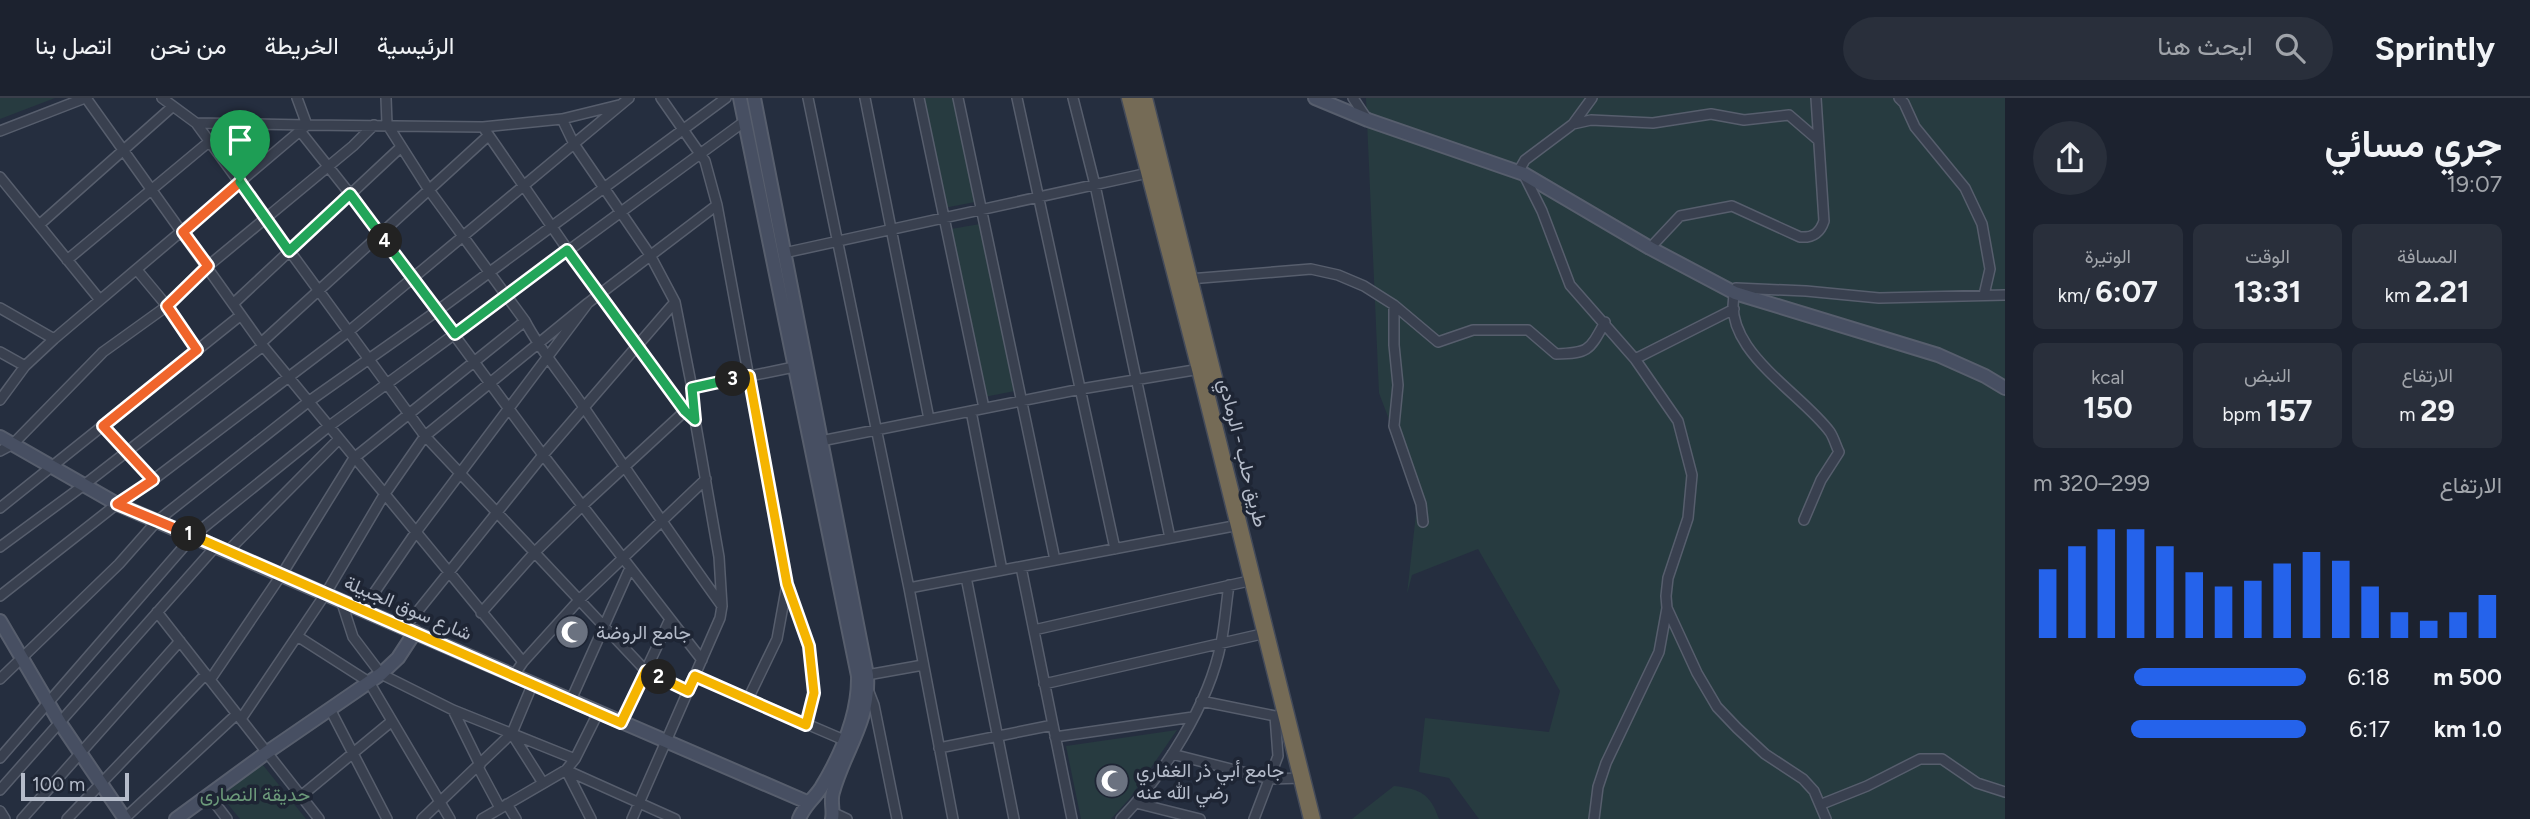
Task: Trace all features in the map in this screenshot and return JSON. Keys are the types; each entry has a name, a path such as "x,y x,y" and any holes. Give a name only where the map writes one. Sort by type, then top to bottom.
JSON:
{"highway":[{"name":"طريق حلب - الرمادي","path":"1130,98 1266,633 1281,715 1302,778 1312,819"},
{"name":"طريق حلب - الرمادي","path":"1144,98 1323,819"}],"street":[{"path":"0,131 85,98 288,378 523,662"},
{"path":"162,98 196,122 425,436 646,671 688,691"},
{"path":"297,98 303,128 328,166 543,455 702,660"},
{"path":"386,98 387,124 429,190 508,296 537,344 722,606"},
{"path":"661,98 705,161 717,205 787,584 809,646 814,693 806,725"},
{"path":"0,679 120,564 158,521 308,402 554,226 726,98"},
{"path":"740,98 858,676 855,707 844,740 799,819"},
{"path":"754,98 869,692 897,819"},
{"path":"808,98 909,588 953,819"},
{"path":"865,98 929,419"},
{"path":"919,98 984,408"},
{"path":"958,98 1055,560"},
{"path":"1017,98 1115,549"},
{"path":"1073,98 1095,185 1170,538"},
{"path":"1315,98 1368,120 1521,173 1650,248 1735,293 1938,355 2005,388"},
{"path":"1353,98 1368,120"},
{"path":"1592,98 1573,124 1525,160 1521,173 1542,211 1570,285 1635,359 1678,421 1692,475 1688,518 1668,578 1667,608 1659,652 1606,763 1598,787 1594,819"},
{"path":"1650,248 1680,216 1732,206 1800,237 1818,233 1824,221 1816,98"},
{"path":"1899,98 1915,127 1965,188 1982,224 1990,269 1984,295"},
{"path":"196,122 303,128 387,124 486,131 562,118 625,101"},
{"path":"0,596 117,504 153,480 348,332 625,101"},
{"path":"39,225 172,107"},
{"path":"1573,124 1591,120 1653,122 1711,114 1744,120 1789,115 1818,141"},
{"path":"562,118 574,144 650,256 675,302 692,388 719,557 722,606 720,618 632,819"},
{"path":"0,758 193,536 328,427 745,121"},
{"path":"0,451 12,444 103,352 167,306 208,266 374,125"},
{"path":"2,394 25,366 54,339 303,128"},
{"path":"486,131 599,295 685,411 695,420"},
{"path":"0,547 127,452 262,344 429,190 486,131"},
{"path":"67,260 210,141"},
{"path":"234,303 401,146"},
{"path":"784,253 1148,173"},
{"path":"0,177 100,300"},
{"path":"0,621 60,723 125,819 239,716 326,593 384,495 425,436 489,381 717,205"},
{"path":"1189,279 1311,269 1338,275 1364,286 1394,305 1438,342 1473,330 1528,330 1556,354 1581,353 1593,345 1605,322"},
{"path":"136,270 167,306 197,350"},
{"path":"1804,520 1821,480 1839,452 1831,433 1749,349 1739,332 1734,309 1736,288 1806,290 1879,298 2005,295"},
{"path":"176,819 381,674 398,658 410,630 448,573 543,455 675,302"},
{"path":"363,609 416,532 588,303"},
{"path":"1394,305 1398,385 1394,426 1422,505 1423,522"},
{"path":"0,308 54,339"},
{"path":"1635,359 1734,309"},
{"path":"0,508 241,315"},
{"path":"67,819 208,677 281,574 354,458 525,321"},
{"path":"0,352 25,366"},
{"path":"692,388 794,367"},
{"path":"821,441 1023,400 1200,369"},
{"path":"481,613 535,552 685,411"},
{"path":"971,411 1002,570"},
{"path":"103,426 153,480"},
{"name":"شارع سوق الجبيلة","path":"0,437 117,504 665,742 811,799 832,812"},
{"path":"0,790 157,612 339,439"},
{"path":"514,675 580,599 706,479"},
{"path":"909,588 1239,525"},
{"path":"1021,567 1072,819"},
{"path":"571,700 630,568"},
{"path":"966,577 1014,819"},
{"path":"1034,630 1253,580"},
{"path":"748,699 777,639 787,584"},
{"path":"1121,819 1172,754 1201,701 1213,674 1221,644 1229,585"},
{"path":"341,600 353,637 381,674 453,710 575,759"},
{"path":"1667,608 1697,673 1717,707 1765,754 1802,779 1814,791 1822,804 1826,819"},
{"path":"157,612 320,819"},
{"path":"621,723 670,619"},
{"path":"1044,684 1266,633"},
{"path":"297,636 369,682 450,819"},
{"path":"22,819 180,641"},
{"path":"867,675 923,665"},
{"path":"695,676 844,740"},
{"path":"422,819 512,733 533,683"},
{"path":"847,819 832,812 832,793 862,722 869,692"},
{"path":"1201,701 1281,715 1279,755 1254,819"},
{"path":"330,709 387,819"},
{"path":"453,710 479,766 504,806 516,819"},
{"path":"482,819 566,770 575,759 598,713"},
{"path":"1055,737 1193,717"},
{"path":"301,796 392,721"},
{"path":"939,748 1052,726"},
{"path":"512,733 543,783"},
{"path":"1172,754 1270,779 1302,778"},
{"path":"1822,804 1867,786 1920,759 1942,759 1977,783 2005,792"},
{"path":"566,770 675,819"},
{"path":"566,770 591,819"},
{"path":"208,794 227,819"},
{"path":"1136,803 1200,819"},
{"path":"0,811 5,819"}],"green space":[{"path":"0,98 55,98 0,119"},
{"path":"922,98 953,98 975,202 944,208"},
{"path":"1366,98 2005,98 2005,819 1479,819 1449,778 1419,772 1425,718 1549,732 1560,691 1478,549 1412,575 1407,594 1418,496 1379,393"},
{"path":"980,224 1015,391 984,397 951,229"},
{"path":"1177,730 1130,798 1111,819 1081,819 1066,746"},
{"name":"حديقة النصارى","path":"259,760 306,819 240,819 218,792"},
{"path":"1394,786 1423,794 1432,803 1439,819 1352,819"}],"place":[{"name":"جامع الروضة","path":"572,632"},
{"name":"جامع أبي ذر الغفاري رضي الله عنه","path":"1112,781"}],"route":[{"path":"240,182 289,251 350,194 455,334 567,250 685,411 695,420 692,388 749,376 787,584 809,646 814,693 806,725 695,676 688,691 646,671 621,723 117,504 153,480 103,426 197,350 167,306 208,266 183,232 240,182"}]}
